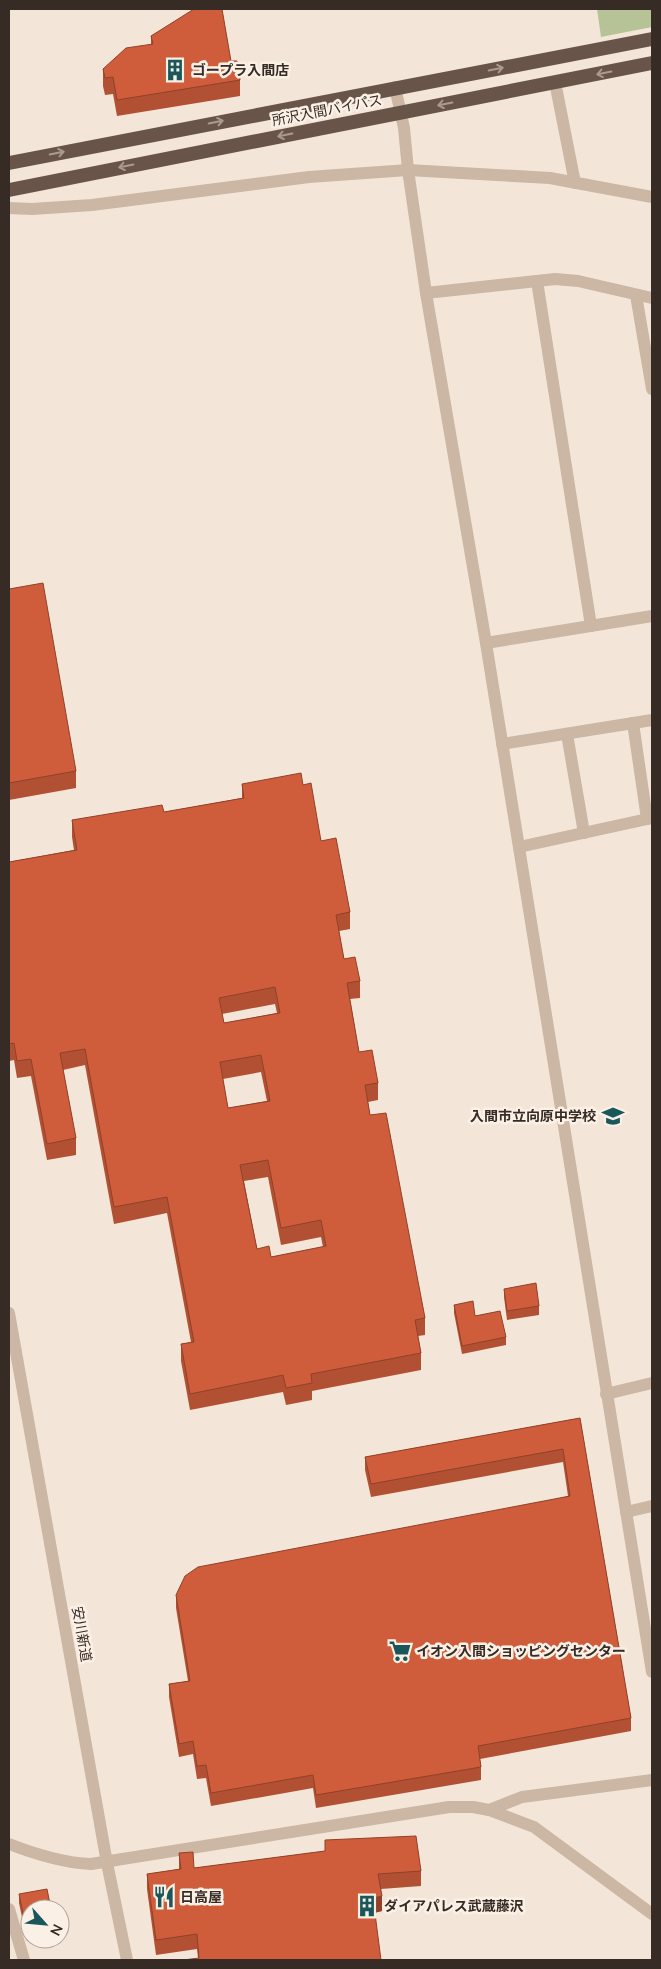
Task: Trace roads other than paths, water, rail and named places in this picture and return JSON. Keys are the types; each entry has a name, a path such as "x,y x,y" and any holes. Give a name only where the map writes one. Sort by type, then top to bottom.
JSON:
{"highway":[{"name":"所沢入間バイパス","path":"9,163 395,87 652,39"},
{"name":"所沢入間バイパス","path":"9,190 652,63"}],"street":[{"path":"555,82 575,183"},
{"path":"395,87 426,293 486,643 606,1394 626,1512 646,1597 652,1672"},
{"path":"9,208 32,210 92,205 309,177 408,170 550,178 652,197"},
{"path":"426,293 554,279 578,281 652,298"},
{"path":"537,281 591,626"},
{"path":"636,295 652,389"},
{"path":"486,643 652,616"},
{"path":"502,744 652,720"},
{"path":"519,847 650,818 633,723"},
{"path":"567,734 584,833"},
{"name":"安川新道","path":"9,1313 13,1358 127,1960"},
{"path":"606,1394 652,1383"},
{"path":"626,1512 652,1506"},
{"path":"489,1810 522,1797 652,1780"},
{"path":"9,1844 36,1854 77,1864 108,1862 449,1807 473,1807 489,1810 534,1827 652,1914"},
{"path":"9,1909 24,1960"}],"place":[{"name":"ゴープラ入間店","path":"175,70"},
{"name":"入間市立向原中学校","path":"613,1116"},
{"name":"イオン入間ショッピングセンター","path":"400,1651"},
{"name":"日高屋","path":"164,1897"},
{"name":"ダイアパレス武蔵藤沢","path":"367,1906"}]}
